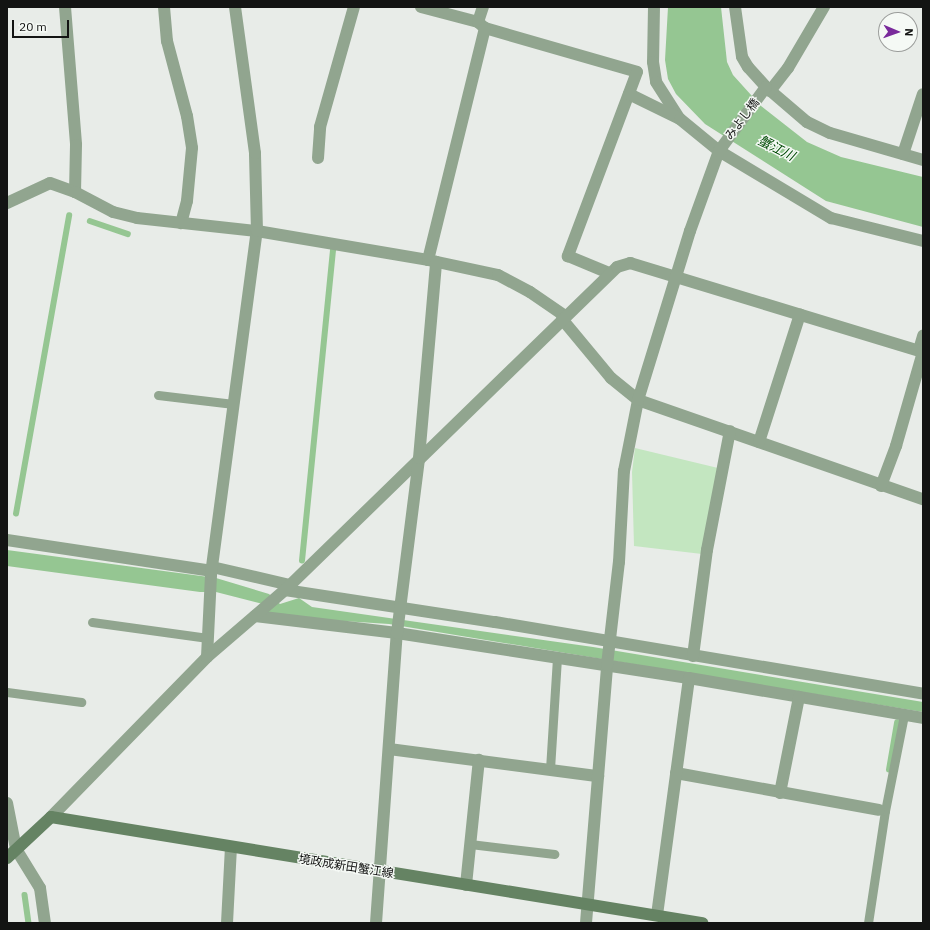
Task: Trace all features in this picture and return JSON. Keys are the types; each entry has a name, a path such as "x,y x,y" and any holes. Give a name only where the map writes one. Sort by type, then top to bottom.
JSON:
{"main road":[{"name":"境政成新田蟹江線","path":"51,817 231,848 702,923"},
{"path":"7,858 51,817"}],"street":[{"path":"65,7 76,145 75,192"},
{"path":"164,7 167,41 187,116 192,148 187,201 181,223"},
{"path":"207,657 211,571 257,231 255,153 235,7"},
{"path":"318,158 320,127 354,7"},
{"path":"421,7 637,72 568,256 609,273"},
{"path":"376,923 398,630 420,458 432,261 482,25 483,7"},
{"path":"654,7 653,62 656,82 680,119"},
{"path":"735,7 742,57 766,90 807,122 830,133 923,160"},
{"name":"みよし橋","path":"586,923 607,663 619,562 624,471 638,400 678,278 690,232 721,148 766,90 788,68 824,7"},
{"path":"629,94 680,119 721,148 831,218 923,241"},
{"path":"903,154 923,94"},
{"path":"7,203 50,183 75,192 113,212 137,218 257,231 432,261 498,275 530,292 564,317 610,378 638,400 730,431 881,486 923,499"},
{"path":"51,817 207,657 284,590 609,273 617,267 630,263 922,351"},
{"path":"759,442 800,314"},
{"path":"881,486 896,446 922,351 923,336"},
{"path":"693,656 707,550 730,431"},
{"path":"7,540 211,571 284,590 401,611 693,656 923,694"},
{"path":"258,613 398,630 557,658 607,663 923,718"},
{"path":"657,915 689,678"},
{"path":"780,793 799,697"},
{"path":"389,748 598,776"},
{"path":"466,885 480,760"},
{"path":"676,773 780,793 882,810"},
{"path":"7,803 16,849 40,888 45,923"},
{"path":"227,923 231,848"}],"lane":[{"path":"158,395 233,404"},
{"path":"92,622 208,638"},
{"path":"550,770 557,658"},
{"path":"7,692 81,702"},
{"path":"868,923 882,810 904,715"},
{"path":"470,844 554,854"}],"shaded area":[{"path":"635,448 718,468 702,554 634,546 632,472"}],"water":[{"name":"蟹江川","path":"668,7 721,7 727,62 733,75 761,106 807,142 841,157 923,177 923,227 826,201 705,124 676,94 668,79 665,60"},
{"path":"7,550 216,578 269,594 280,604 299,598 312,607 593,647 923,702 923,712 389,624 266,616 263,604 216,592 200,592 7,566"}],"waterway":[{"path":"16,514 69,216"},
{"path":"90,221 128,234"},
{"path":"302,561 333,249"},
{"path":"889,770 897,723"},
{"path":"25,895 29,923"}]}
